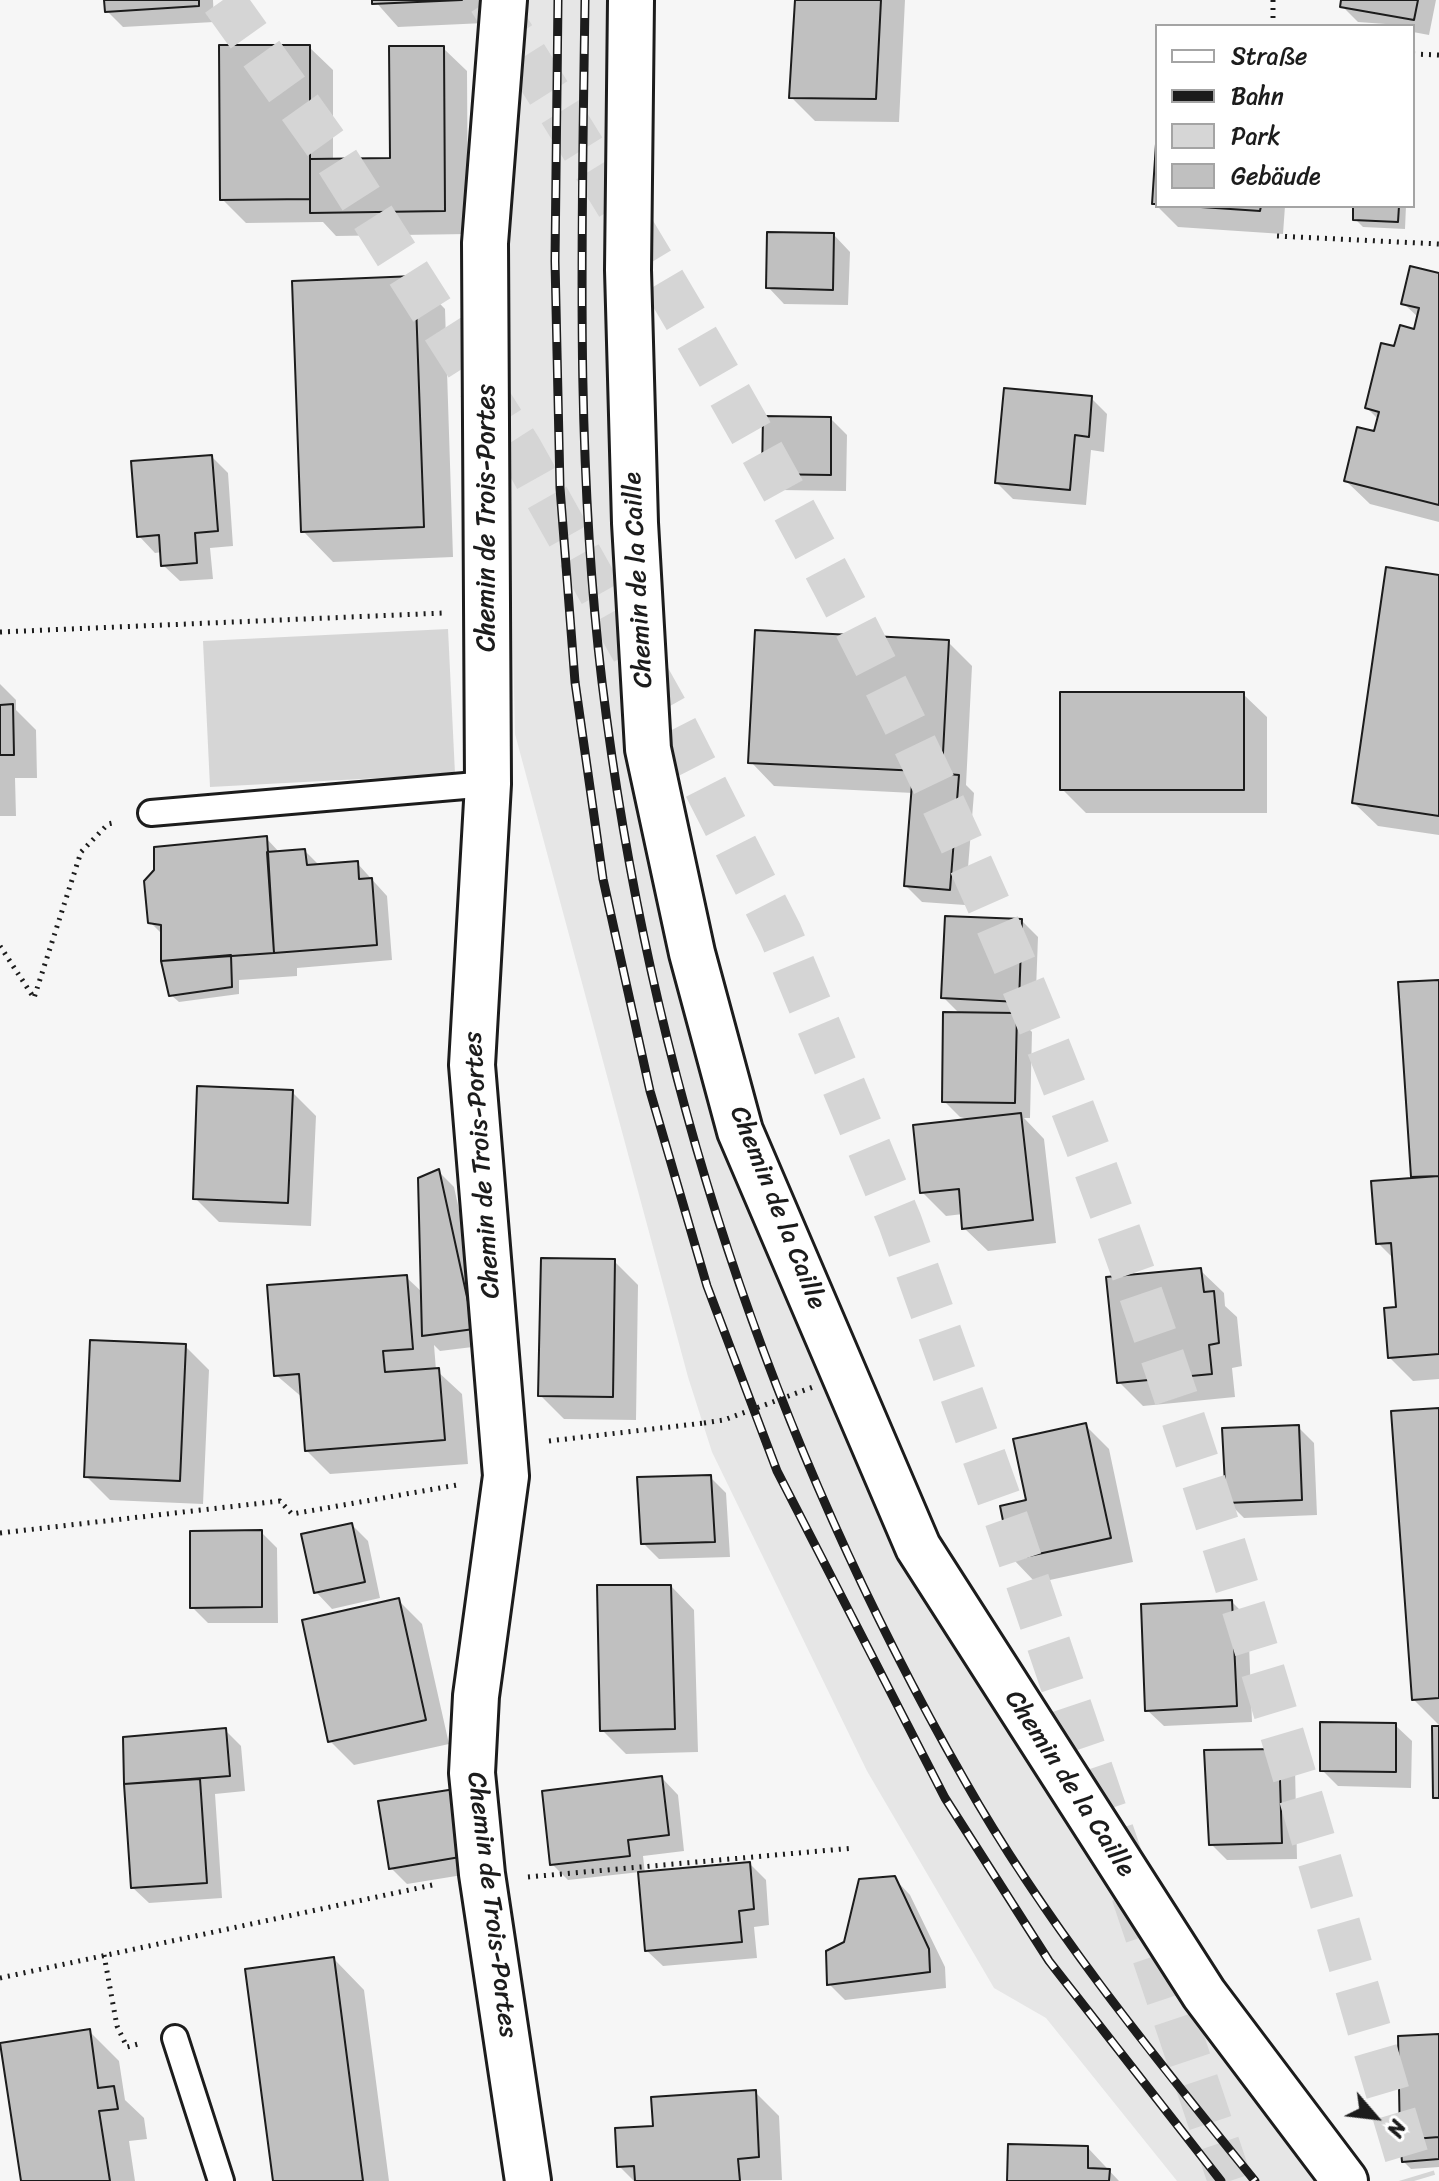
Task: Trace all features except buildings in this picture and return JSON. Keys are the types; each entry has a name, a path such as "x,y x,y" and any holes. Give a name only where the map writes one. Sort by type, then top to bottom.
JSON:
{"street":[{"name":"Chemin de Trois-Portes","path":"504,0 485,243 488,784 472,1065 506,1476 476,1696 472,1773 483,1878 528,2181"},
{"name":"Chemin de la Caille","path":"631,0 628,270 635,523 648,749 692,953 740,1131 918,1547 1204,1994 1345,2181"}],"lane":[{"path":"151,813 488,784"},
{"path":"175,2038 221,2181"}],"path":[{"path":"1273,0 1273,24"},
{"path":"1415,54 1439,55"},
{"path":"1277,236 1439,244"},
{"path":"0,632 489,611"},
{"path":"0,946 34,998 81,852 108,824 151,813"},
{"path":"550,1441 724,1420 813,1387"},
{"path":"0,1533 280,1501 292,1514 506,1476"},
{"path":"0,1978 483,1878 854,1848"},
{"path":"104,1955 117,2026 127,2047 138,2044 145,2028 157,2026 175,2038"}],"shaded area":[{"path":"521,0 628,0 635,523 692,953 918,1547 1345,2181 1177,2181 1046,2018 994,1988 867,1771 712,1452 688,1377 515,734 504,253"}],"green space":[{"path":"448,629 455,774 210,787 203,641"}],"tunnel":[{"path":"223,0 329,148 520,449 667,711 780,933 900,1222 1007,1521 1230,2181"},
{"path":"490,0 683,314 803,527 915,745 1036,1017 1100,1180 1213,1511 1414,2181"}],"railway":[{"path":"558,0 555,261 560,488 575,682 603,879 650,1091 707,1286 777,1471 945,1798 1049,1961 1221,2181"},
{"path":"585,0 582,256 584,427 593,597 602,682 623,827 651,970 686,1111 728,1250 777,1386 833,1520 895,1652 965,1781 996,1834 1065,1937 1139,2036 1255,2181"}]}
